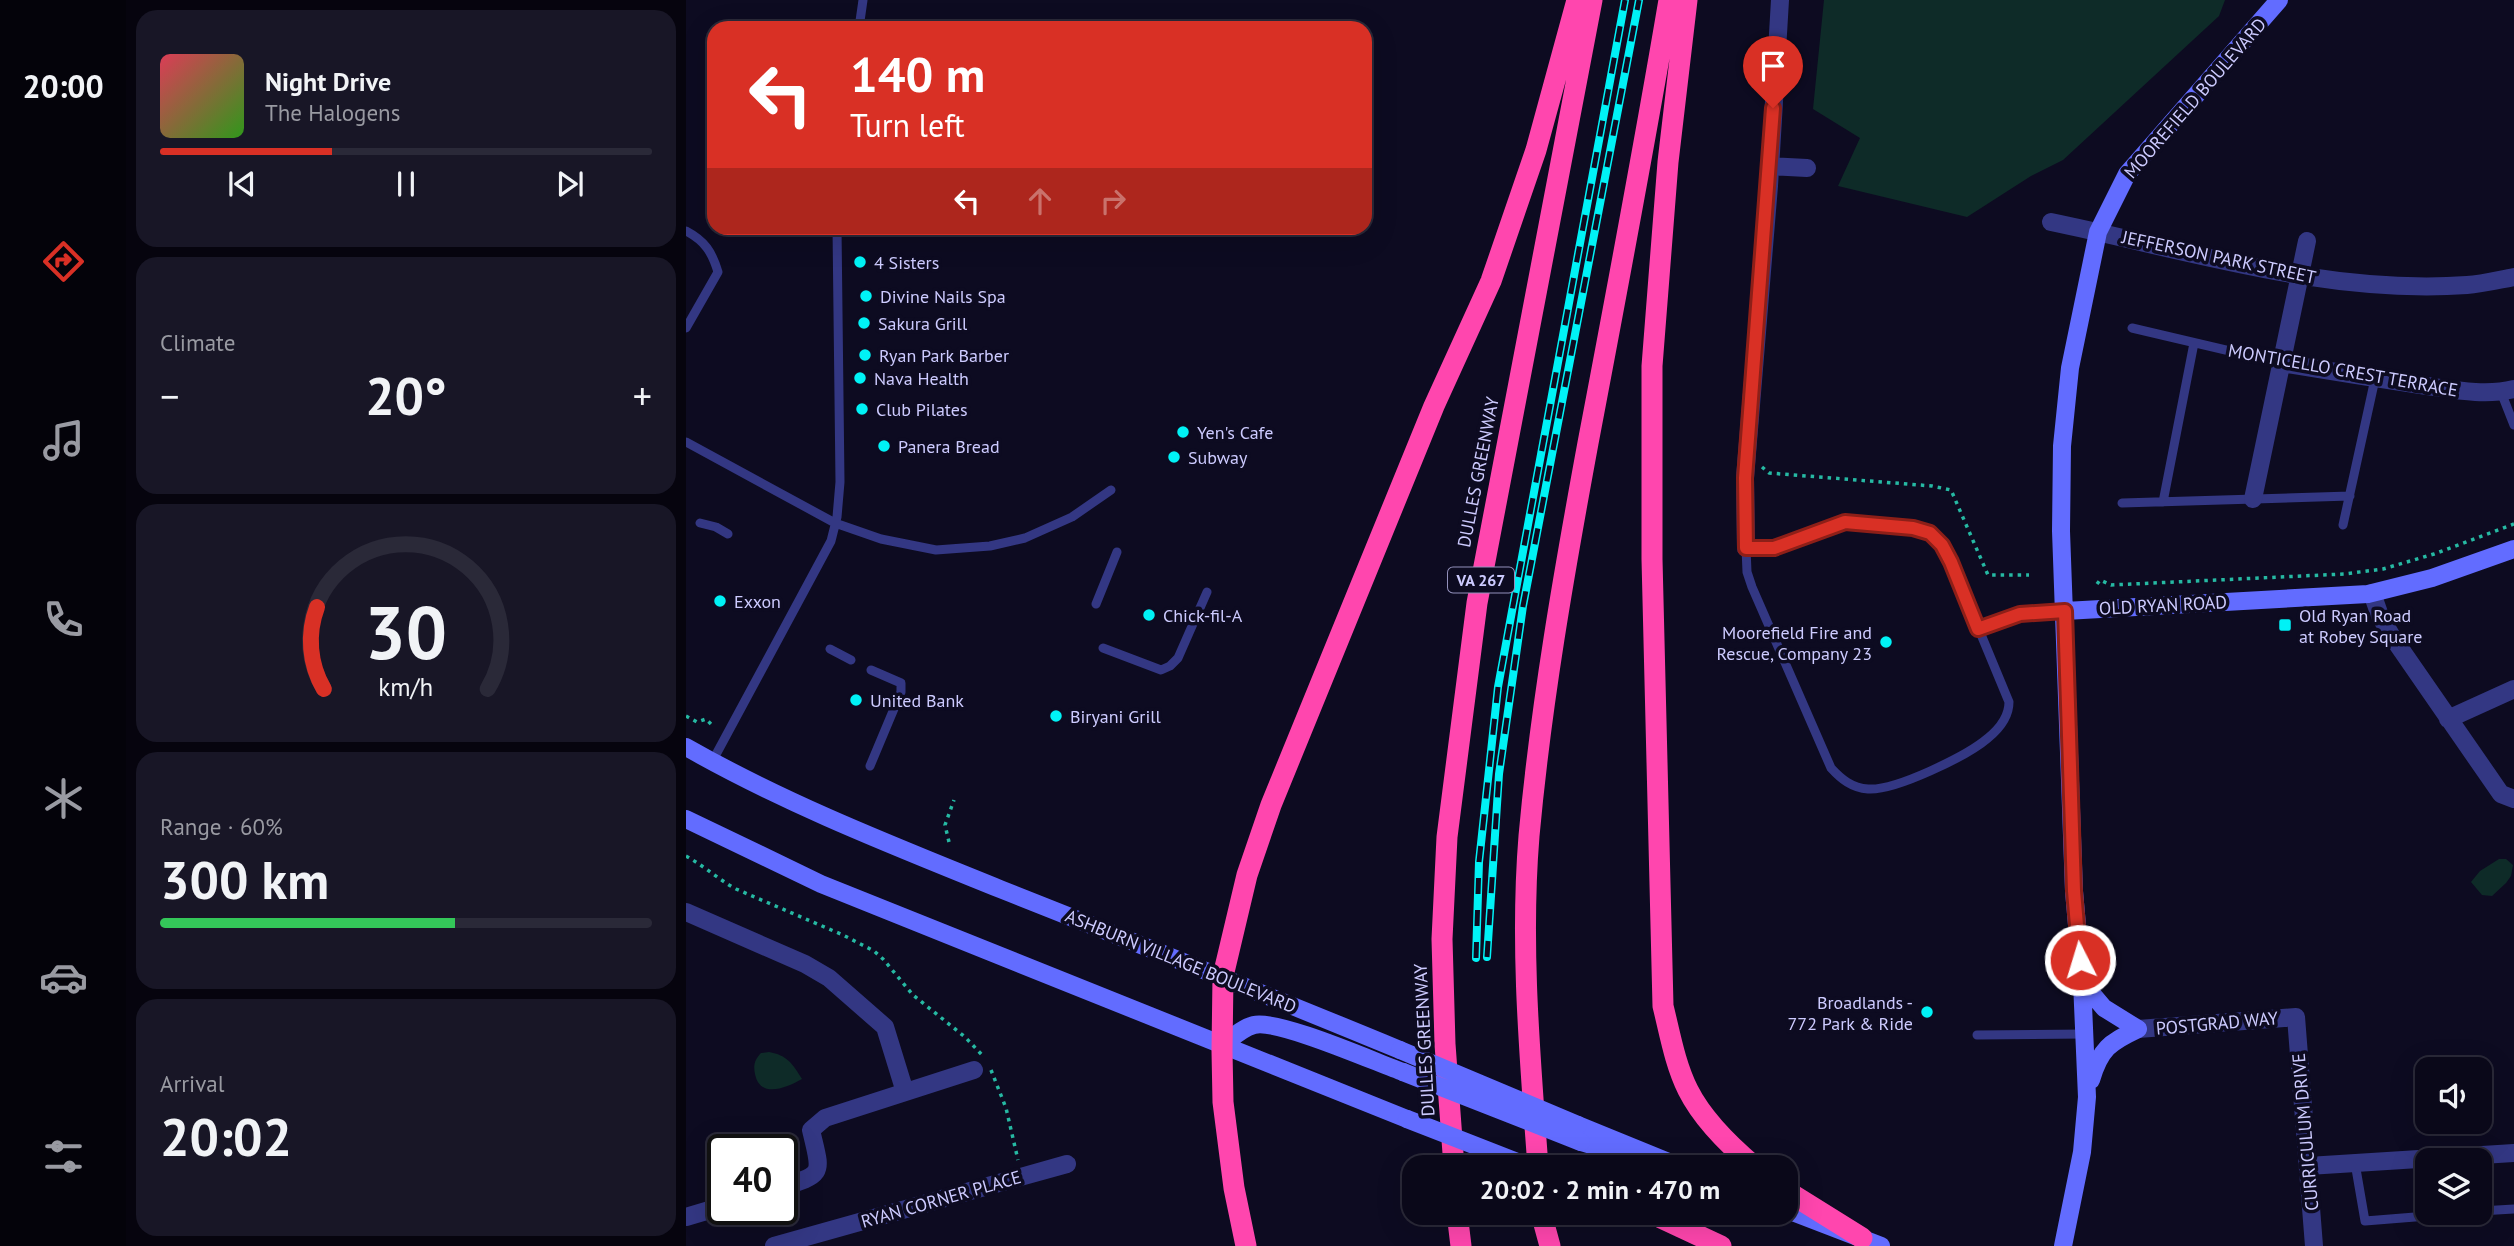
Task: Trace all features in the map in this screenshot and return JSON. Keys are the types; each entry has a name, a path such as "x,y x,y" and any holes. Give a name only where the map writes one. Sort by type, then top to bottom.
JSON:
{"highway":[{"path":"1246,1246 1238,1214 1223,1102 1223,976 1247,875 1271,805 1434,405 1491,281 1536,150 1577,0"},
{"name":"DULLES GREENWAY","path":"1453,1155 1445,1044 1442,939 1447,837 1476,603 1592,0"},
{"path":"1537,1155 1528,1011 1527,913 1529,838 1542,722 1557,616 1669,0"},
{"path":"1687,0 1668,162 1652,366 1652,559 1663,1006 1674,1053 1688,1090 1709,1121 1743,1155"},
{"path":"1798,1198 1872,1242"},
{"path":"1458,1225 1461,1246"},
{"path":"1543,1225 1547,1246"},
{"path":"1676,1225 1721,1246"}],"main road":[{"name":"MOOREFIELD BOULEVARD","path":"2065,611 2061,531 2065,404 2098,232 2127,174 2279,0"},
{"name":"OLD RYAN ROAD","path":"2065,611 2332,598 2372,593 2432,578 2514,548"},
{"path":"2063,1246 2079,1174 2087,1097 2082,982 2074,891 2065,611"},
{"name":"ASHBURN VILLAGE BOULEVARD","path":"686,747 796,804 872,837 1223,976 1399,1050 1580,1133 1645,1155"},
{"path":"686,819 821,884 1499,1155"},
{"path":"2082,982 2104,1008 2138,1030"},
{"path":"1223,1045 1239,1032 1256,1024 1280,1026 1580,1133 1634,1155"},
{"path":"2087,1097 2099,1055 2118,1038 2138,1030"},
{"path":"1798,1214 1872,1242"},
{"path":"1681,1225 1737,1246"}],"street":[{"path":"1746,548 1745,478 1770,166 1780,0"},
{"path":"1770,166 1807,169"},
{"name":"JEFFERSON PARK STREET","path":"2051,222 2248,267 2336,281 2467,285 2514,277"},
{"path":"2253,499 2307,241"},
{"name":"MONTICELLO CREST TERRACE","path":"2281,363 2466,391 2508,391"},
{"path":"2372,593 2384,624 2448,719 2501,794 2514,799"},
{"path":"2448,719 2514,689"},
{"path":"686,912 805,964 830,978 885,1027 905,1092"},
{"name":"POSTGRAD WAY","path":"2138,1030 2296,1017"},
{"name":"CURRICULUM DRIVE","path":"2296,1017 2314,1246"},
{"path":"798,1182 811,1178 817,1170 818,1158 811,1130 817,1123 825,1118 975,1070"},
{"path":"2308,1166 2514,1153"},
{"name":"RYAN CORNER PLACE","path":"774,1246 833,1239 1021,1176 1067,1164"},
{"path":"686,1217 707,1211"}],"lane":[{"path":"860,21 863,0"},
{"path":"686,231 698,237 712,252 718,272 686,328"},
{"path":"712,762 831,541 840,482 837,235"},
{"name":"MONTICELLO CREST TERRACE","path":"2132,328 2281,363"},
{"path":"2163,502 2194,343"},
{"path":"2343,526 2375,379"},
{"path":"2508,391 2514,425"},
{"path":"686,442 835,523 881,539 936,550 990,546 1025,538 1072,517 1111,490"},
{"path":"2122,503 2350,496"},
{"path":"1845,522 1913,528 1930,533 1942,545 1951,562 2009,702 2008,713 2000,726 1987,739 1968,751 1907,780 1878,789 1858,788 1838,777 1825,757 1749,579 1746,548 1774,548 1845,522"},
{"path":"700,523 716,527 727,534"},
{"path":"1097,604 1117,552"},
{"path":"1103,648 1161,670 1170,666 1178,658 1207,592"},
{"path":"1978,629 2020,614 2065,611"},
{"path":"830,649 850,660"},
{"path":"870,766 901,692 901,683 871,670"},
{"path":"1977,1035 2085,1034"},
{"path":"2356,1163 2365,1221 2415,1217"},
{"path":"2492,1211 2514,1209"}],"path":[{"path":"1756,466 1769,473 1932,486 1951,490 1988,575 2029,575"},
{"path":"2097,584 2101,580 2111,585 2138,584 2344,574 2384,569 2434,554 2514,524"},
{"path":"686,716 697,722 706,719 712,725"},
{"path":"950,842 945,825 954,800"},
{"path":"686,856 736,889 842,934 874,951 913,995 981,1052 1006,1108 1021,1176"}],"green space":[{"path":"1824,0 2225,0 2219,16 2063,160 2031,176 1967,217 1838,186 1860,138 1813,109"},
{"path":"2499,859 2506,859 2513,865 2511,876 2492,896 2482,895 2471,882 2480,871"},
{"path":"769,1052 789,1061 802,1079 781,1088 762,1087 755,1074 754,1065 761,1053"}],"railway":[{"path":"1476,958 1479,862 1498,687 1625,0"},
{"path":"1487,957 1499,774 1523,606 1639,0"}],"place":[{"name":"4 Sisters","path":"860,262"},
{"name":"Divine Nails Spa","path":"866,296"},
{"name":"Sakura Grill","path":"864,323"},
{"name":"Ryan Park Barber","path":"865,355"},
{"name":"Nava Health","path":"860,378"},
{"name":"Club Pilates","path":"862,409"},
{"name":"Yen's Cafe","path":"1183,432"},
{"name":"Panera Bread","path":"884,446"},
{"name":"Subway","path":"1174,457"},
{"name":"Exxon","path":"720,601"},
{"name":"Chick-fil-A","path":"1149,615"},
{"name":"Old Ryan Road at Robey Square","path":"2285,625"},
{"name":"Moorefield Fire and Rescue, Company 23","path":"1886,642"},
{"name":"United Bank","path":"856,700"},
{"name":"Biryani Grill","path":"1056,716"},
{"name":"Broadlands - 772 Park & Ride","path":"1927,1012"}],"route":[{"path":"1773,108 1745,478 1746,548 1774,548 1845,522 1913,528 1930,533 1942,545 1978,629 2020,614 2065,611 2071,830 2080,960"}]}
